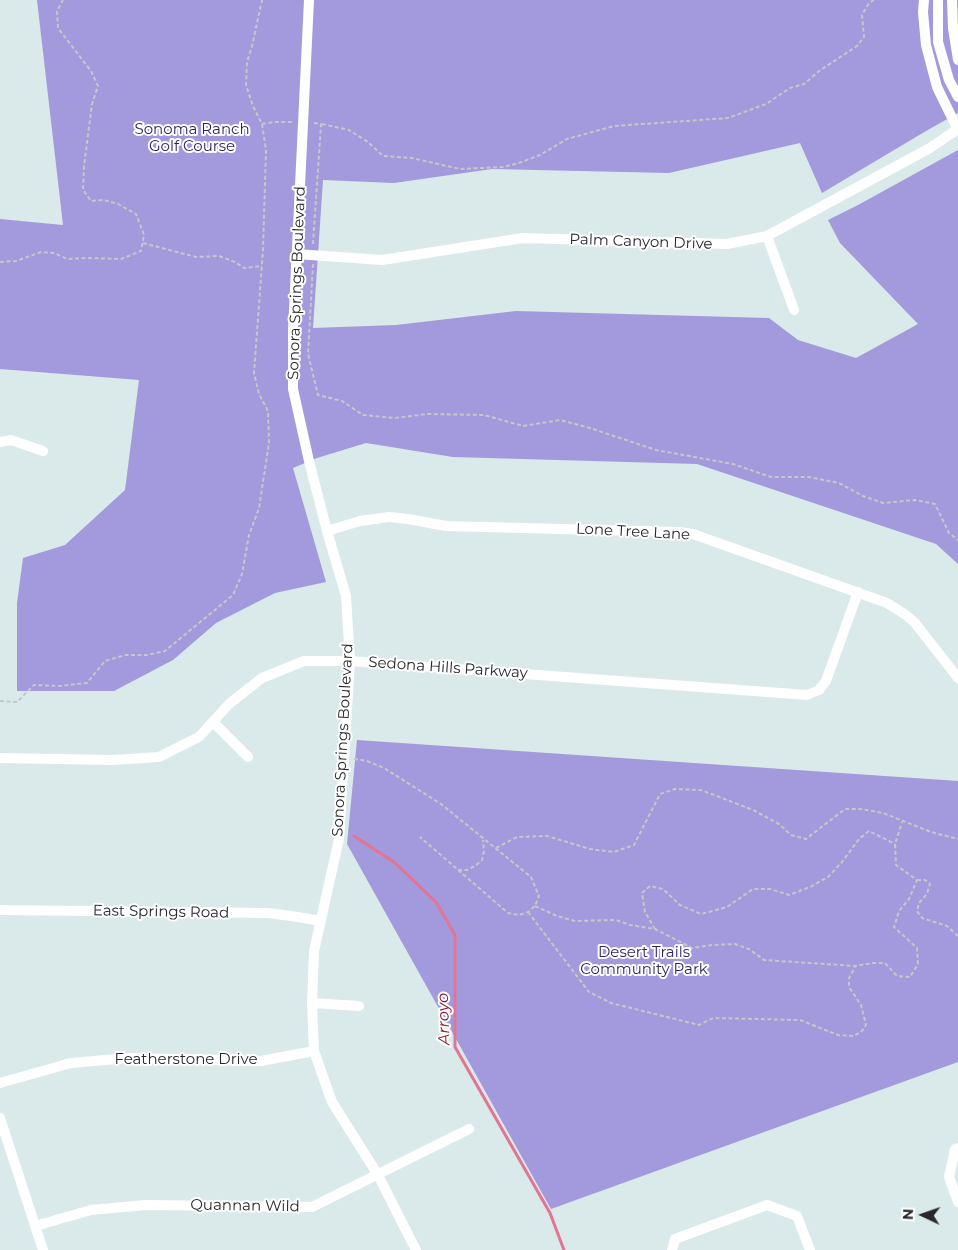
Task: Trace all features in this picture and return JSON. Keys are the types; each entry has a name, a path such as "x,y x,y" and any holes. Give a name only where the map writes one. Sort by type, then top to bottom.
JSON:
{"street":[{"name":"Sonora Springs Boulevard","path":"309,0 296,254 293,389 309,461 346,596 350,661 339,839 314,951 312,1004 314,1052 332,1102 378,1175 416,1250"},
{"path":"924,0 923,12 926,45 936,87 958,130"},
{"path":"938,0 938,42 949,80 958,97"},
{"path":"952,0 953,28 958,60"},
{"name":"Palm Canyon Drive","path":"296,254 382,260 523,238 727,244 766,236 930,148 958,130"},
{"path":"766,236 794,310"},
{"path":"0,442 11,440 43,451"},
{"name":"Lone Tree Lane","path":"327,531 360,521 389,517 446,526 685,532 708,538 887,603 906,615 923,632 958,678"},
{"name":"Sedona Hills Parkway","path":"0,758 112,760 158,756 199,737 229,704 262,678 304,661 350,661 807,695 820,690 826,681 858,592"},
{"path":"213,722 248,757"},
{"name":"East Springs Road","path":"0,910 268,913 320,921"},
{"path":"312,1004 359,1006"},
{"name":"Featherstone Drive","path":"0,1083 71,1063 129,1058 260,1061 314,1052"},
{"path":"0,1118 43,1250"},
{"name":"Quannan Wild","path":"35,1226 91,1210 146,1205 312,1207 469,1129"},
{"path":"958,1148 954,1149 949,1177 958,1202"},
{"path":"672,1250 675,1239 767,1205 797,1216 810,1250"}],"path":[{"path":"0,262 16,261 41,252 54,253 67,259 121,259 141,251 143,243 144,235 136,214 118,204 104,200 91,200 83,190 84,166 92,104 98,86 91,71 58,28 57,10 63,0"},
{"path":"0,701 17,702 34,685 59,686 87,683 105,661 125,655 146,655 165,651 233,595 242,574 249,535 259,508 269,443 268,411 259,394 254,373 265,215 264,177 266,150 262,124 246,85 246,62 252,46 262,0"},
{"path":"262,124 274,122 321,124 349,130 368,142 383,156 412,158 460,169 503,167 540,155 568,139 614,126 728,118 766,104 790,88 804,84 819,71 857,46 864,37 862,15 869,3 874,0"},
{"path":"321,124 308,354 318,394 342,401 364,415 394,418 428,414 484,415 523,426 560,420 656,450 733,464 771,477 809,477 839,483 863,496 883,503 914,500 935,504 949,533 958,540"},
{"path":"143,243 196,257 219,256 235,262 244,268 262,266"},
{"path":"344,758 367,761 384,768 441,804 531,877 539,896 536,906 528,912 518,915 508,913 420,837"},
{"path":"496,848 517,837 547,836 590,848 614,852 634,845 660,794 675,789 701,790 753,810 779,824 792,835 806,839 845,809 861,809 884,813 902,822 958,839"},
{"path":"902,822 894,844 896,865 917,880 925,880 930,884 927,894 919,903 917,911 922,918 947,926 958,936"},
{"path":"655,929 645,912 642,893 650,886 663,889 680,905 701,914 727,907 753,889 770,890 789,895 810,887 828,877 869,831 894,844"},
{"path":"458,870 467,870 482,860 484,851 483,838"},
{"path":"536,906 557,916 575,921 616,920 630,925 655,929 692,948 735,944 749,949 764,960 855,966 885,963 897,976 910,977 918,964 917,948 894,927 899,911 909,899 917,880"},
{"path":"528,912 589,992 611,1003 699,1024 712,1018 800,1020 838,1035 854,1036 862,1031 866,1025 861,1005 849,987 849,978 855,966"}],"green space":[{"name":"Sonoma Ranch Golf Course","path":"37,0 958,0 958,113 822,193 800,143 669,173 492,169 394,183 323,180 313,328 396,325 516,311 769,318 798,340 856,358 918,324 840,243 828,220 958,150 958,564 936,544 697,464 453,457 366,443 317,458 293,468 326,582 275,593 216,623 173,660 114,691 17,691 17,603 23,558 65,545 125,490 139,380 0,369 0,219 63,225"},
{"name":"Desert Trails Community Park","path":"357,740 958,781 958,1062 551,1209 347,844"}],"waterway":[{"name":"Arroyo","path":"354,836 394,862 436,902 455,935 455,1047 550,1213 564,1250"}]}
